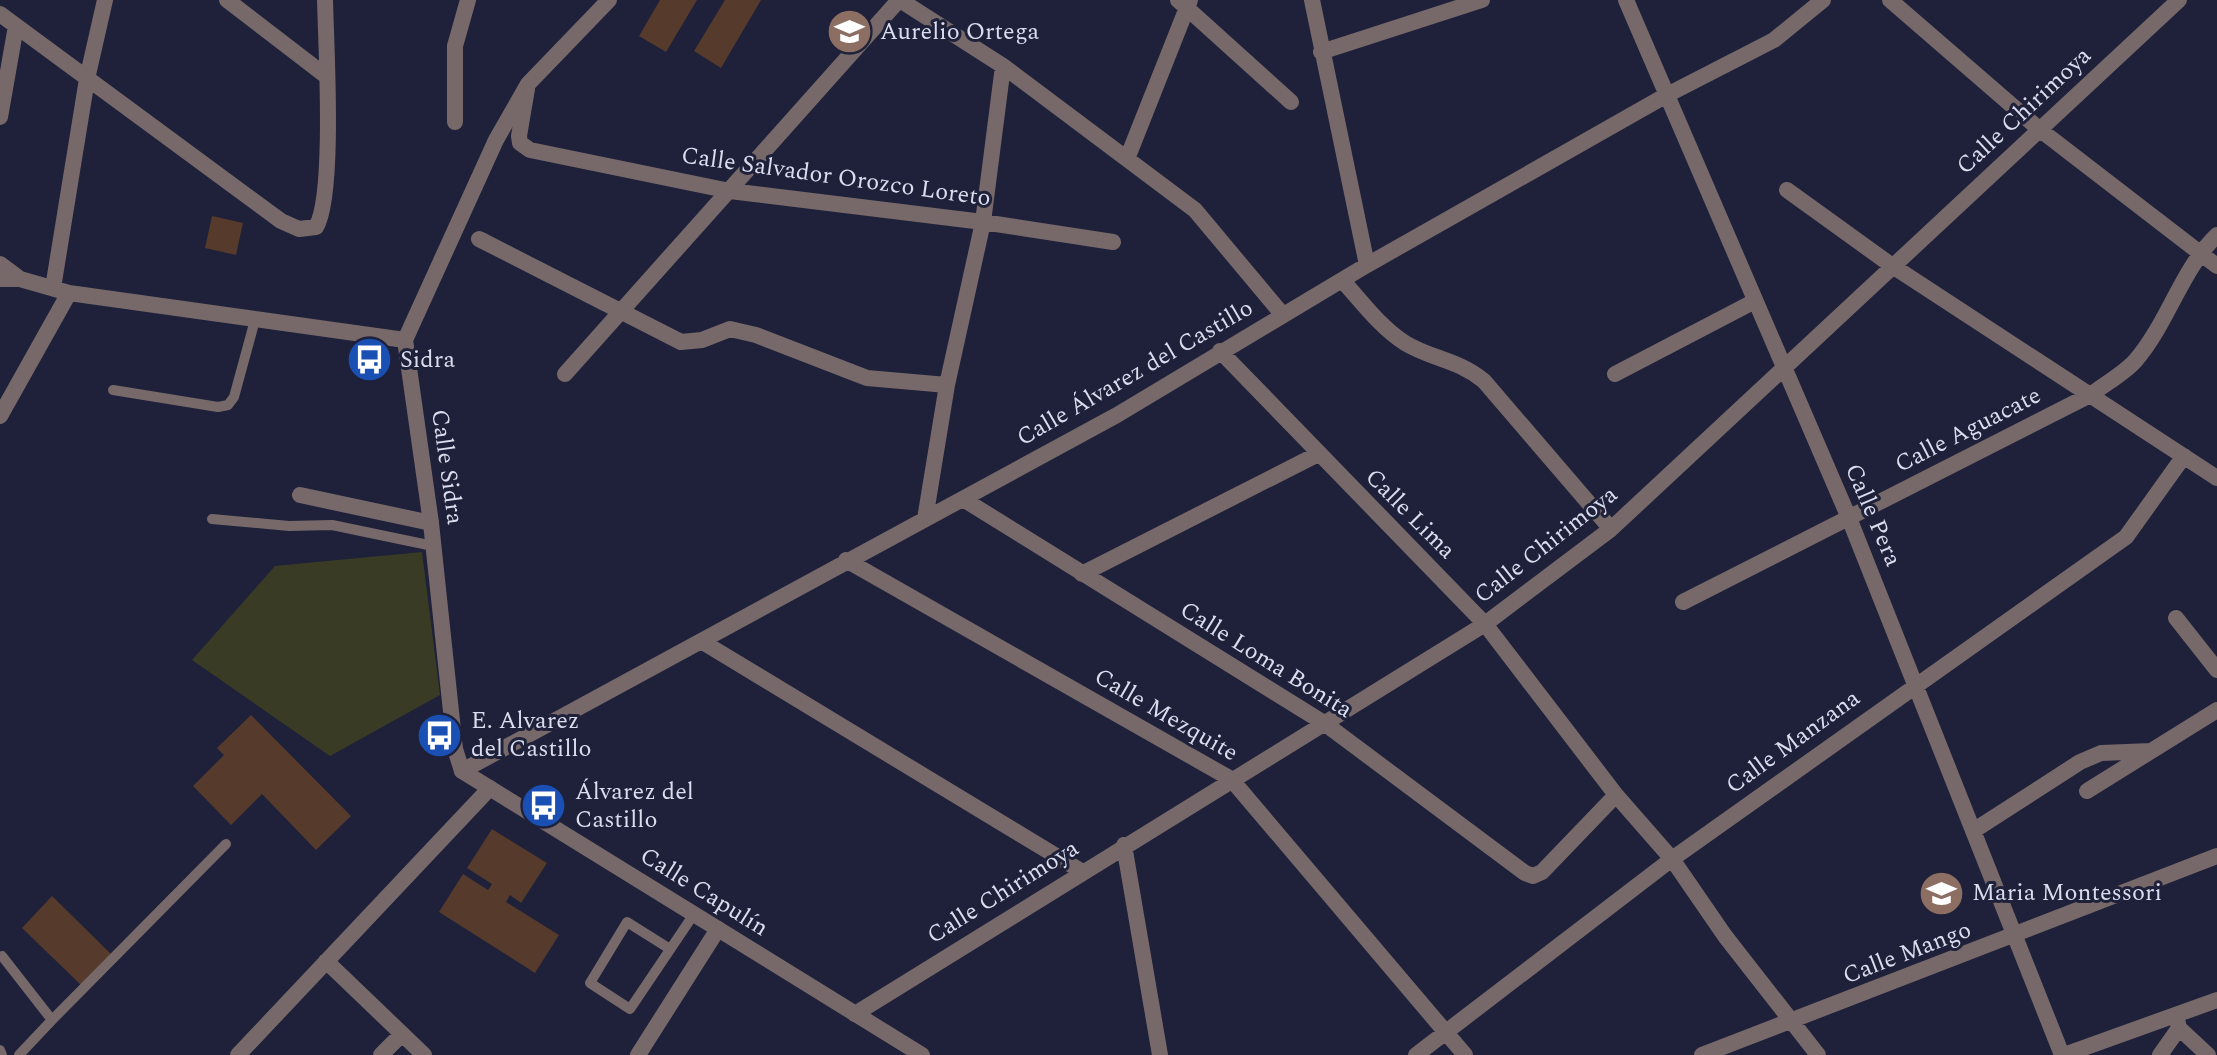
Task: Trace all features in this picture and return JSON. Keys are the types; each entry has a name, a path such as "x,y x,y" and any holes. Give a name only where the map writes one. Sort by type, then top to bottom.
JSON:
{"street":[{"path":"0,416 61,291 87,79 105,0"},
{"path":"227,0 326,76"},
{"path":"0,14 281,221 299,229 316,227 322,216 326,184 325,0"},
{"path":"455,122 455,46 468,0"},
{"path":"0,279 20,279 61,291 405,340 496,140 528,84 609,0"},
{"path":"565,374 899,0 1003,66 1195,210 1282,314"},
{"path":"1312,0 1367,265"},
{"path":"1321,52 1482,0"},
{"name":"Calle Pera","path":"1626,0 1849,518 2063,1055"},
{"name":"Calle Álvarez del Castillo","path":"462,771 1117,415 1367,265 1665,96 1774,40 1823,0"},
{"path":"1890,0 2039,129 2217,266"},
{"name":"Calle Chirimoya","path":"855,1014 1081,871 1485,624 1611,529 2179,0"},
{"path":"1127,159 1185,3 1291,102"},
{"path":"0,117 16,26"},
{"path":"925,519 947,385 983,222 1003,66"},
{"name":"Calle Salvador Orozco Loreto","path":"528,84 519,136 525,148 730,191 983,222 1113,242"},
{"path":"1787,190 1891,265 2217,478"},
{"name":"Calle Aguacate","path":"1683,602 2092,394 2134,362 2151,339 2198,253 2217,235"},
{"path":"479,239 681,342 702,340 730,329 756,335 867,378 947,385"},
{"path":"0,264 20,279"},
{"path":"1342,280 1375,317 1406,344 1467,367 1484,381 1611,529"},
{"path":"1615,374 1755,301"},
{"name":"Calle Sidra","path":"405,340 431,523 455,749 462,771"},
{"name":"Calle Lima","path":"1220,351 1485,624 1616,795 1672,859 1725,936 1818,1055"},
{"path":"1082,574 1318,454"},
{"name":"Calle Manzana","path":"1416,1055 1672,859 1916,683 2126,537 2184,456"},
{"path":"300,495 431,523"},
{"name":"Calle Loma Bonita","path":"963,499 1324,723 1533,876 1542,872 1616,795"},
{"name":"Calle Mezquite","path":"846,560 1231,779 1465,1055"},
{"path":"2176,618 2217,670"},
{"path":"701,641 1081,871"},
{"path":"2087,791 2217,710"},
{"path":"1973,831 2080,762 2101,753 2151,751"},
{"name":"Calle Capulín","path":"462,771 917,1054"},
{"path":"238,1055 490,788"},
{"path":"1124,845 1160,1055"},
{"name":"Calle Mango","path":"1702,1055 2015,937 2217,856"},
{"path":"638,1055 718,929"},
{"path":"326,961 424,1055"},
{"path":"2063,1055 2178,1021 2217,1000"},
{"path":"2160,1055 2178,1021"},
{"path":"2178,1021 2208,1055"},
{"path":"381,1055 402,1034"}],"lane":[{"path":"113,390 218,407 228,405 234,397 255,320"},
{"path":"212,519 289,526 332,525 433,546"},
{"path":"19,1055 226,844"},
{"path":"670,949 627,922 590,983 630,1009 694,914"},
{"path":"2,956 52,1020"}],"green space":[{"path":"422,552 440,695 330,756 192,660 275,566"}],"building":[{"path":"660,0 697,0 666,52 639,36"},
{"path":"725,0 761,0 721,68 694,51"},
{"path":"212,216 243,223 236,255 205,248"},
{"path":"251,715 351,816 316,850 262,794 231,825 193,786 224,755 217,748"},
{"path":"492,829 547,863 521,903 510,895 506,902 559,935 535,973 439,912 463,874 488,890 492,884 467,868"},
{"path":"52,896 111,954 81,985 22,928"}],"place":[{"name":"Aurelio Ortega","path":"849,32"},
{"name":"Sidra","path":"369,360"},
{"name":"E. Alvarez del Castillo","path":"440,735"},
{"name":"Álvarez del Castillo","path":"544,806"},
{"name":"Maria Montessori","path":"1941,893"}]}
